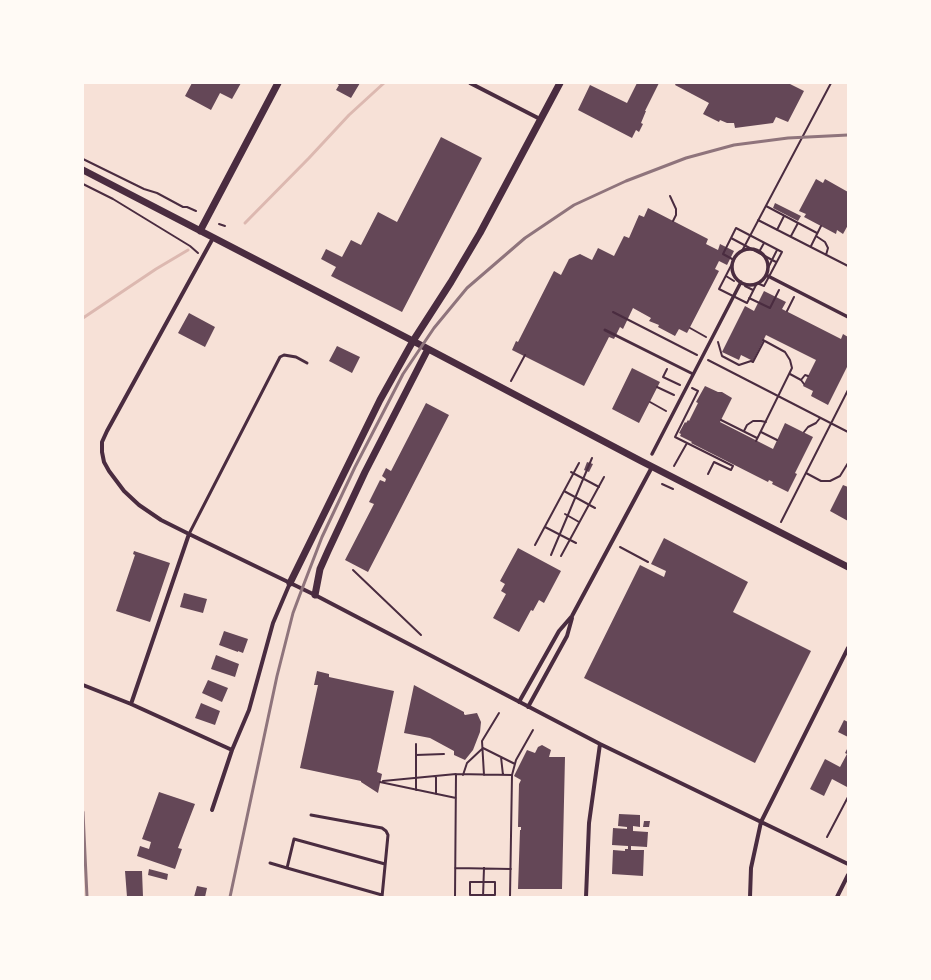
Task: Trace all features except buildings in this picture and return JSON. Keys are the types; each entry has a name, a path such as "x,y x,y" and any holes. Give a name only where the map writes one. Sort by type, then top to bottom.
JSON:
{"street":[{"path":"200,232 278,83"},
{"path":"470,83 540,119"},
{"path":"212,810 232,750 249,710 273,623 290,583 380,400 413,341 480,233 560,83"},
{"path":"83,170 200,232 428,348 652,467 848,567"},
{"path":"213,238 106,431 102,442 104,462 124,491 139,505 161,520 188,534 315,595 600,744 848,864"},
{"path":"750,249 758,251 765,258 767,276 757,283 750,285 741,282 733,273 732,268 734,260 742,251 750,249"},
{"path":"767,276 848,317"},
{"path":"652,454 741,282"},
{"path":"315,595 320,569 328,551 365,472 428,348"},
{"path":"519,702 559,631 572,616 652,467"},
{"path":"131,704 188,534"},
{"path":"528,707 567,636 572,616"},
{"path":"750,897 751,868 761,822 848,648"},
{"path":"83,685 131,704 232,750"},
{"path":"586,897 590,823 600,744"},
{"path":"837,897 848,874"}],"lane":[{"path":"605,330 693,374"},
{"path":"188,534 280,357 284,355 296,357 307,363"},
{"path":"270,863 382,896 388,835 382,828 311,815"},
{"path":"287,868 294,839 385,864"}],"path":[{"path":"742,251 831,83"},
{"path":"83,159 144,189 157,193 183,207 196,211"},
{"path":"83,184 113,198 190,246 202,256"},
{"path":"670,196 676,209 676,214 673,221"},
{"path":"765,208 817,233"},
{"path":"777,230 784,216"},
{"path":"758,220 848,266"},
{"path":"790,236 798,223"},
{"path":"219,224 225,226"},
{"path":"810,247 821,226"},
{"path":"736,228 782,252 767,276 764,286 757,283 746,303 719,288 734,260 723,254 731,238 736,228"},
{"path":"816,236 825,242 828,248 826,255"},
{"path":"731,238 758,251 776,262"},
{"path":"758,251 764,243"},
{"path":"767,269 777,250"},
{"path":"749,298 770,308 782,283"},
{"path":"787,312 797,291"},
{"path":"613,312 848,432"},
{"path":"690,328 718,342 722,356 739,365 751,361 753,362 764,341 781,349 788,355 792,368 790,374 757,440 744,431 721,420"},
{"path":"511,381 525,355"},
{"path":"670,363 663,377 686,388"},
{"path":"790,374 801,380 804,384"},
{"path":"801,380 805,375 808,376"},
{"path":"658,387 681,398"},
{"path":"694,389 698,391 675,437 733,466 730,470 714,462 708,474"},
{"path":"781,522 848,390"},
{"path":"650,402 673,414"},
{"path":"804,432 808,427 816,424 820,418"},
{"path":"744,431 747,425 753,421 766,422"},
{"path":"761,432 777,440"},
{"path":"674,466 687,443"},
{"path":"551,554 560,534 566,515 592,458"},
{"path":"535,545 564,491 572,472 579,463"},
{"path":"806,473 821,481 830,481 840,476 848,463"},
{"path":"572,472 599,487"},
{"path":"561,556 604,477"},
{"path":"662,484 673,489"},
{"path":"564,491 595,508"},
{"path":"566,515 579,522"},
{"path":"545,526 576,543"},
{"path":"620,547 648,562"},
{"path":"353,570 421,636"},
{"path":"484,775 482,741 499,713"},
{"path":"510,897 512,775 515,764 533,730"},
{"path":"416,744 416,790"},
{"path":"483,748 515,764"},
{"path":"463,774 468,763 483,748"},
{"path":"416,755 444,754"},
{"path":"501,757 503,775"},
{"path":"456,798 380,782 456,774 512,775"},
{"path":"455,897 456,774"},
{"path":"436,776 436,794"},
{"path":"827,837 848,797"},
{"path":"455,868 511,869"},
{"path":"483,896 484,868"},
{"path":"470,882 496,882 496,896 483,896 470,895 470,882"}],"waterway":[{"path":"245,223 349,115 384,83"},
{"path":"83,318 156,269 188,250"}],"railway":[{"path":"230,897 277,676 293,613 322,537 355,467 403,374 434,328 467,288 525,238 574,205 626,181 686,158 734,145 788,138 848,135"},
{"path":"83,812 87,897"}]}
